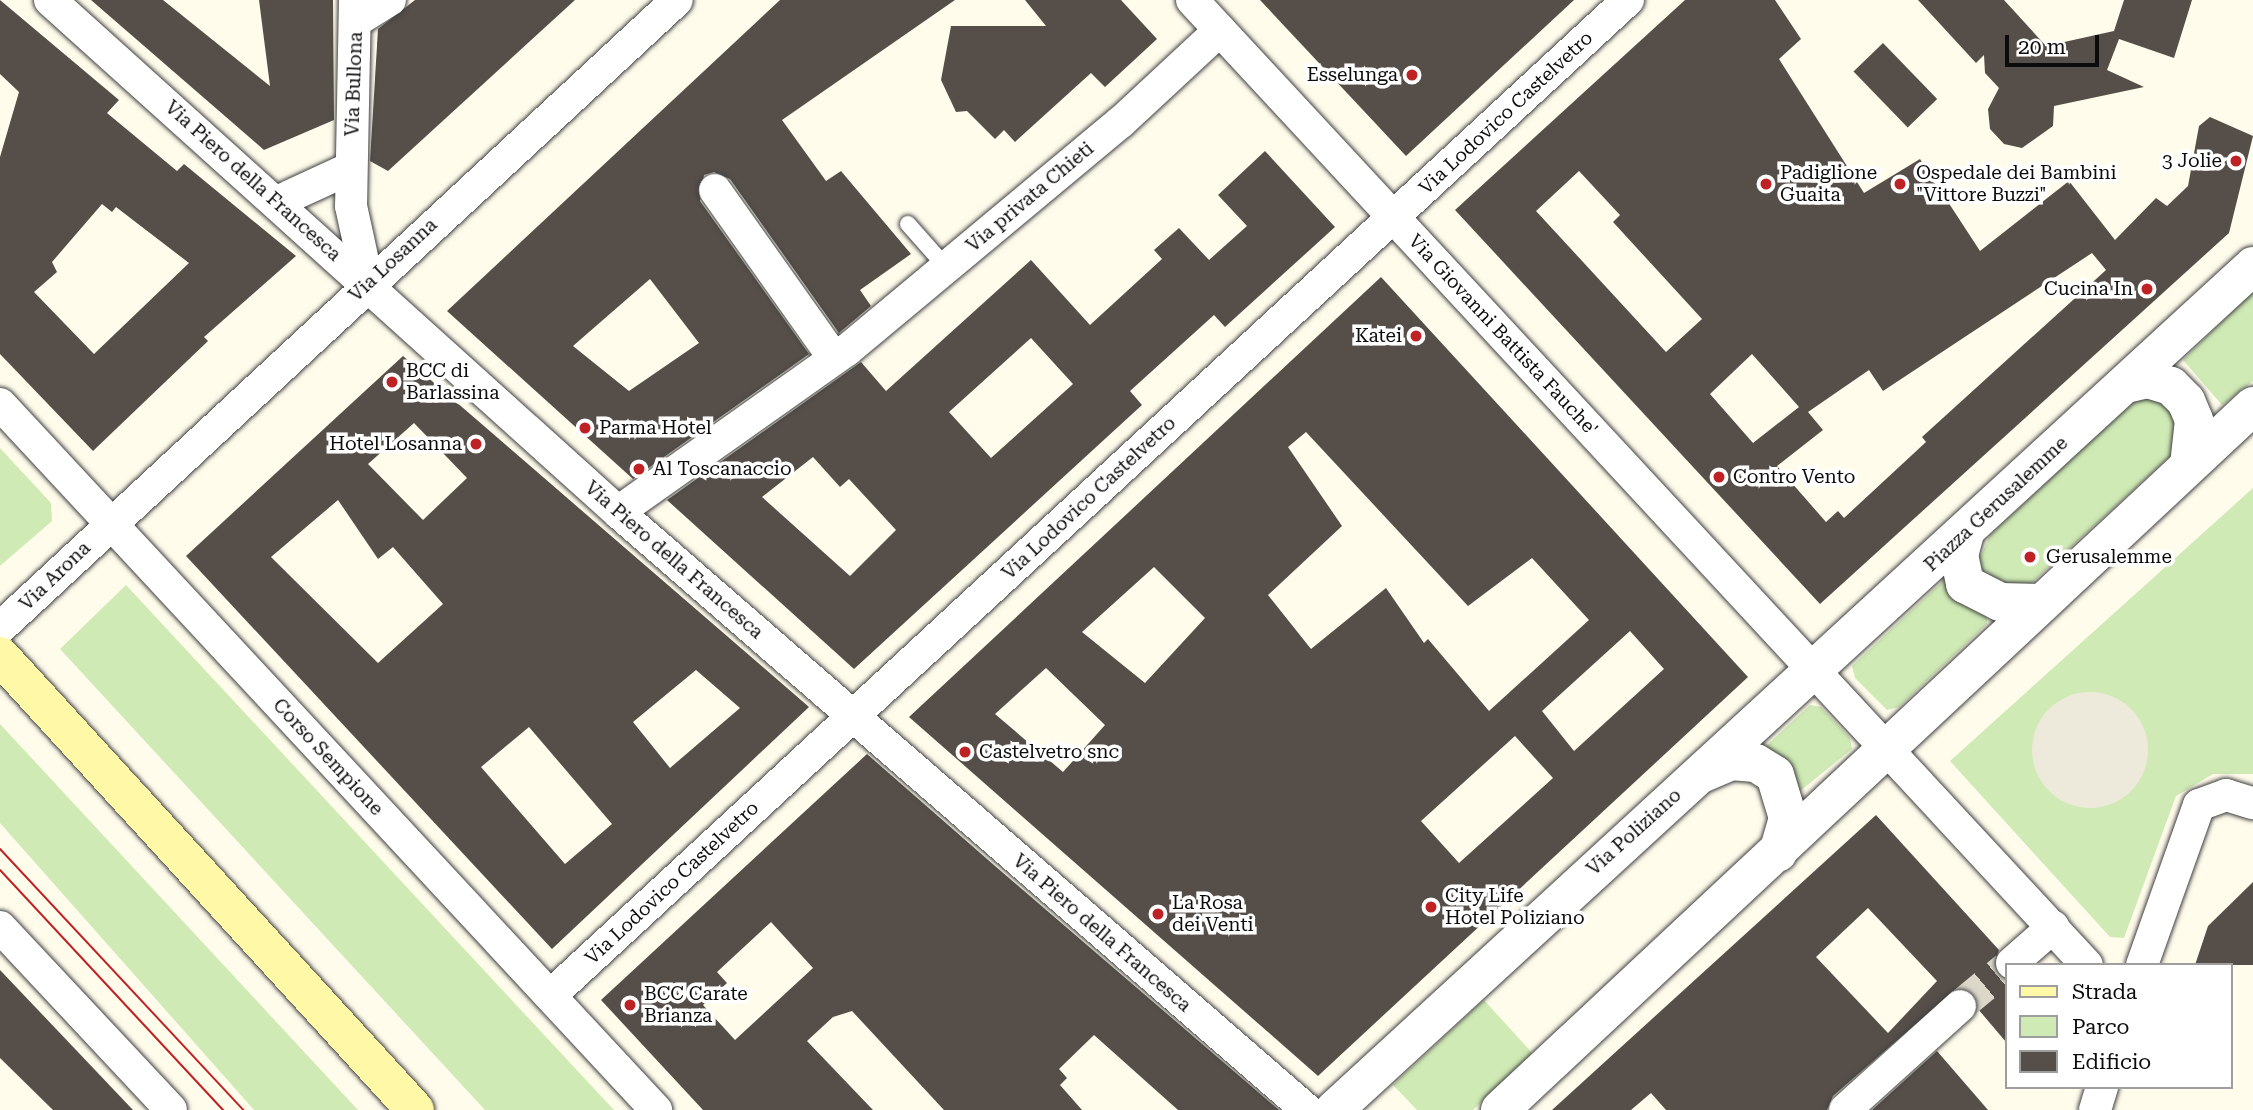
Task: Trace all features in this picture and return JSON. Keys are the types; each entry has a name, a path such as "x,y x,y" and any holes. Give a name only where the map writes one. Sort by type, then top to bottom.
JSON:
{"main road":[{"path":"0,656 415,1110"}],"street":[{"name":"Via Piero della Francesca","path":"50,0 618,512 854,714 1307,1110"},
{"path":"355,10 390,0"},
{"name":"Via Losanna","path":"110,523 677,0"},
{"name":"Via Giovanni Battista Fauche'","path":"1192,0 1815,671"},
{"name":"Via Lodovico Castelvetro","path":"550,996 1628,0"},
{"name":"Via Bullona","path":"355,10 351,205 368,284"},
{"name":"Via privata Chieti","path":"618,512 834,358 1121,122 1220,30"},
{"path":"277,202 351,168"},
{"path":"715,190 834,358"},
{"name":"Piazza Gerusalemme","path":"1815,671 2253,266"},
{"path":"2126,384 2148,379 2171,386 2186,401 2194,420 2189,465"},
{"name":"Corso Sempione","path":"0,404 656,1110"},
{"path":"1500,1110 1778,853 1886,747 2253,406"},
{"name":"Via Arona","path":"0,628 110,523"},
{"path":"1965,533 1959,555 1965,584 2000,602 2041,603"},
{"path":"1815,671 2085,963"},
{"name":"Via Poliziano","path":"1334,1110 1696,776 1815,671"},
{"path":"1696,776 1731,761 1756,763 1774,775 1788,818 1778,853"},
{"path":"2143,963 2199,805 2226,795 2253,803"},
{"path":"0,927 171,1110"},
{"path":"2012,963 2053,927"},
{"path":"1845,1110 1960,1006"},
{"path":"2095,1110 2101,1089"}],"lane":[{"path":"908,224 946,267"}],"green space":[{"path":"2253,291 2253,381 2222,405 2183,360"},
{"path":"2170,394 2180,447 2026,588 2018,591 1985,577 1979,560 1990,535 2135,400"},
{"path":"0,448 51,503 52,521 0,566"},
{"path":"2253,488 2253,774 2213,774 2176,796 2124,938 2110,937 1950,761"},
{"path":"1945,579 1987,616 1987,624 1899,707 1887,710 1855,678 1852,666"},
{"path":"126,585 614,1110 485,1110 60,649"},
{"path":"1810,705 1821,707 1850,738 1852,749 1800,791 1765,747"},
{"path":"0,724 358,1110 254,1110 0,823"},
{"path":"1484,1000 1533,1054 1473,1110 1417,1110 1393,1085"}],"shaded area":[{"path":"2090,692 2112,696 2131,709 2144,728 2148,750 2144,772 2131,791 2112,804 2090,808 2068,804 2049,791 2036,772 2032,750 2036,728 2049,709 2068,696"}],"building":[{"path":"0,0 119,100 107,113 177,171 184,164 296,256 204,337 208,341 93,451 0,354 0,157 19,92 0,74","holes":["102,204 112,212 116,207 189,263 94,354 34,292 57,272 52,262"]},
{"path":"91,0 163,0 270,86 259,0 333,0 334,120 264,150"},
{"path":"415,0 575,0 388,171 370,161 378,29"},
{"path":"780,0 955,0 782,120 826,181 841,171 911,254 860,290 871,306 839,333 730,179 714,172 704,175 700,201 809,354 633,479 447,311","holes":["650,279 699,343 629,391 573,346"]},
{"path":"1025,0 1121,0 1157,39 1105,87 1091,73 1015,142 1004,130 995,139 967,111 956,112 941,80 951,26 1046,26"},
{"name":"Esselunga","path":"1260,0 1574,0 1406,156"},
{"path":"1685,0 1775,0 1801,39 1779,59 1864,193 1920,159 1980,251 2069,181 2115,240 2156,198 2167,206 2188,186 2199,126 2210,117 2253,136 2229,233 1820,604 1455,210","holes":["1579,171 1620,215 1613,222 1702,319 1666,352 1536,211","2092,253 2106,270 1922,437 1926,442 1844,518 1838,511 1826,522 1777,466 1823,430 1808,412 1869,370 1883,391","1752,354 1799,407 1753,443 1710,394"]},
{"path":"1918,0 2004,0 2046,46 2114,31 2124,0 2192,0 2174,58 2119,39 2107,70 2144,87 2054,106 2053,126 2022,148 2004,144 1990,129 1988,109 1999,88 1985,73 1984,55 1976,63"},
{"path":"1883,43 1937,99 1908,128 1854,71"},
{"path":"1265,151 1335,227 1225,327 1214,315 1130,391 1142,405 854,669 667,500 861,362 886,391 1031,260 1090,325 1162,259 1154,250 1179,228 1209,260 1247,226 1218,195","holes":["1031,338 1073,384 991,458 949,412","813,457 840,487 849,479 896,530 850,576 762,497"]},
{"path":"1381,277 1748,677 1318,1076 909,717","holes":["1306,432 1468,606 1532,558 1589,620 1489,711 1428,639 1424,643 1386,588 1311,649 1268,595 1342,526 1288,447","1154,567 1205,618 1145,683 1082,632","1630,631 1664,669 1574,751 1542,711","1046,668 1105,725 1063,772 995,714","1515,736 1553,778 1459,863 1421,821"]},
{"path":"403,356 809,707 552,949 186,556","holes":["414,423 467,478 423,520 368,464","338,500 378,559 393,547 443,604 378,663 271,557","696,670 740,708 670,768 633,722","529,727 612,824 565,864 481,767"]},
{"path":"867,754 1279,1110 1178,1110 1094,1035 1059,1069 1067,1078 1060,1085 1082,1110 944,1110 852,1011 833,1017 807,1041 873,1110 703,1110 601,1000","holes":["771,922 813,968 735,1040 703,1005 727,983 717,972"]},
{"path":"1876,815 1999,950 1994,966 2004,978 2004,1040 1978,1009 1973,993 1957,988 1833,1096 1827,1110 1666,1110 1651,1093 1631,1110 1552,1110","holes":["1868,908 1937,981 1888,1033 1816,957"]},
{"path":"2253,882 2253,965 2196,963 2208,926"},
{"path":"0,970 133,1110 53,1110 0,1058"},
{"path":"1937,1051 1988,1110 1872,1110"}],"tunnel":[{"path":"1960,1006 2004,970"}],"tram line":[{"path":"0,849 243,1110"},
{"path":"0,870 223,1110"}],"place":[{"name":"Esselunga","path":"1412,75"},
{"name":"3 Jolie","path":"2236,161"},
{"name":"Padiglione Guaita","path":"1766,184"},
{"name":"Ospedale dei Bambini \"Vittore Buzzi\"","path":"1900,184"},
{"name":"Cucina In","path":"2147,289"},
{"name":"Katei","path":"1416,336"},
{"name":"BCC di Barlassina","path":"392,382"},
{"name":"Parma Hotel","path":"585,428"},
{"name":"Hotel Losanna","path":"476,444"},
{"name":"Al Toscanaccio","path":"639,469"},
{"name":"Contro Vento","path":"1719,477"},
{"name":"Gerusalemme","path":"2030,557"},
{"name":"Castelvetro snc","path":"965,752"},
{"name":"City Life Hotel Poliziano","path":"1431,907"},
{"name":"La Rosa dei Venti","path":"1158,914"},
{"name":"BCC Carate Brianza","path":"630,1005"}]}
